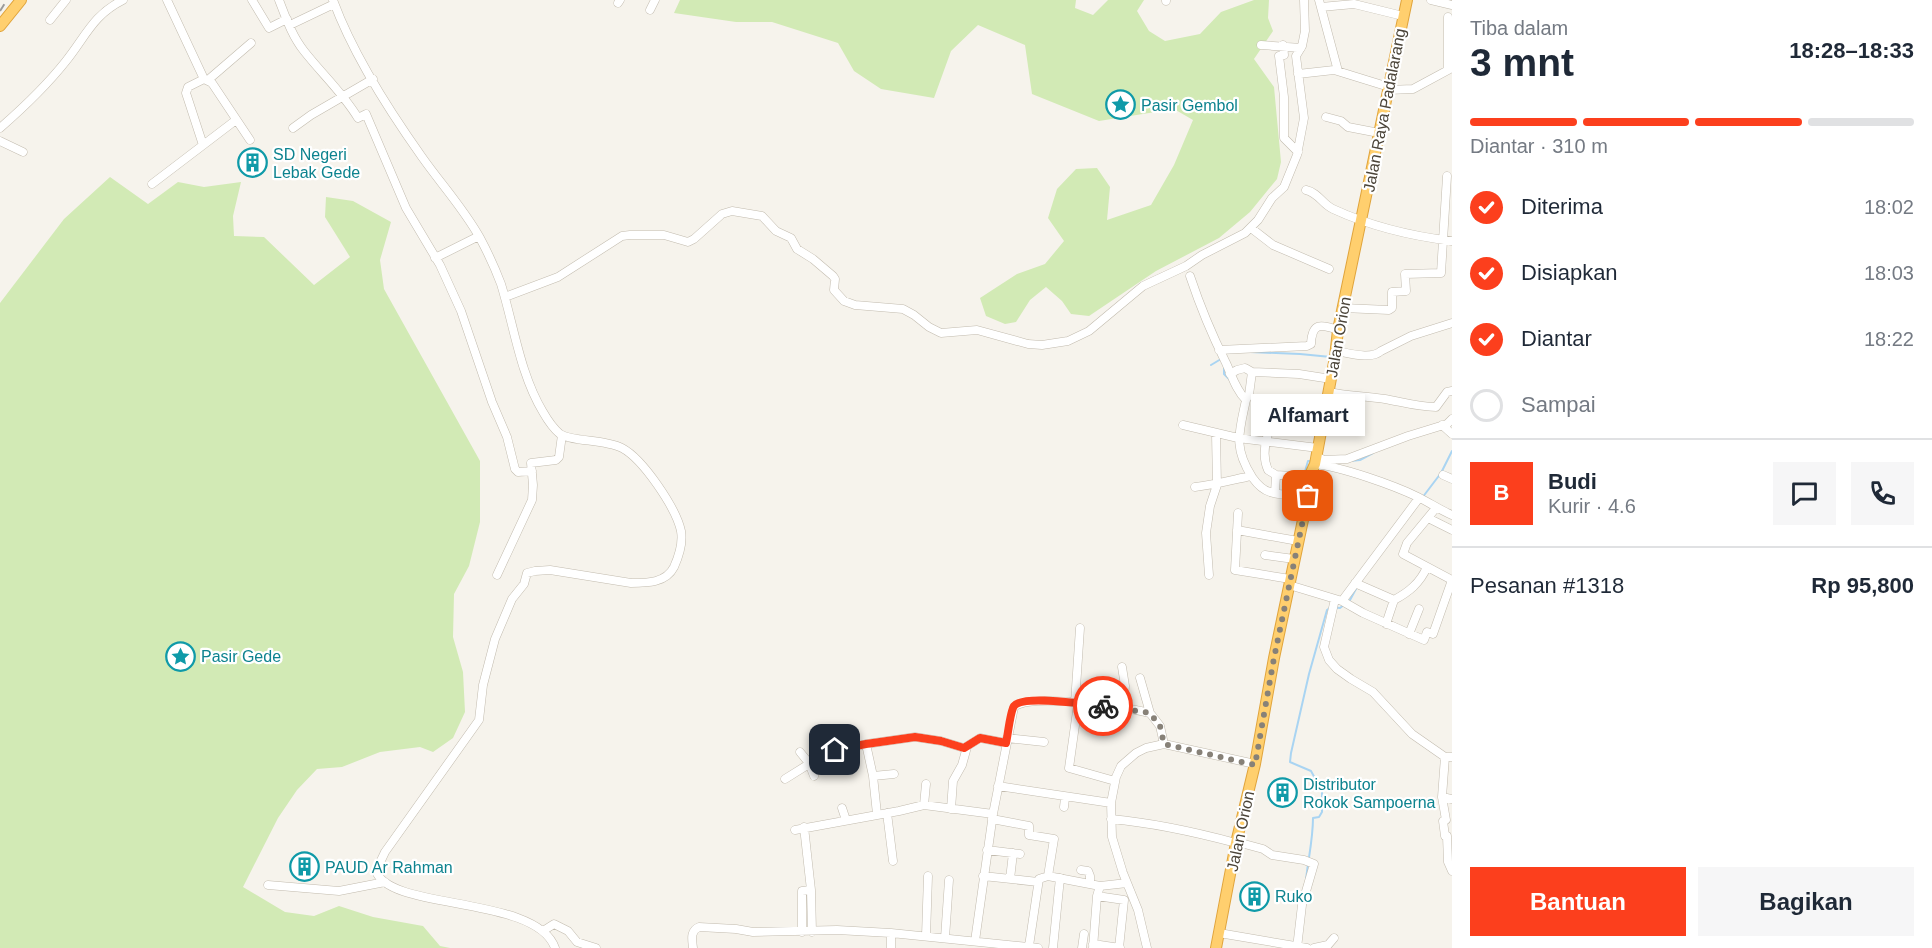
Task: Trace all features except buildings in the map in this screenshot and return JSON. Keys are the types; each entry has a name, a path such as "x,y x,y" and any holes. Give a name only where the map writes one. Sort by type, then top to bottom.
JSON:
{"highway":[{"path":"0,26 21,0"},
{"name":"Jalan Raya Padalarang","path":"1362,220 1407,0"},
{"name":"Jalan Orion","path":"1216,948 1255,765 1308,496 1309,477 1316,458 1338,330 1362,220"}],"street":[{"path":"50,20 66,0"},
{"path":"0,128 66,61 98,16 123,0"},
{"path":"167,0 206,79 250,140"},
{"path":"252,0 269,28 334,2 341,21 372,79 405,133 479,236 494,265 518,347 544,415 562,435 616,445 640,461 678,523 681,540 675,566 659,581 643,583 550,570 527,573 524,584 512,599 495,639 483,686 479,720 375,871 385,882 416,895 516,917 543,931 555,948"},
{"path":"279,0 303,50 344,97 358,118 366,114 406,208 435,258 461,311 483,377 507,437 515,469 518,472 532,471"},
{"path":"650,10 655,0"},
{"path":"505,297 558,277 622,236 664,235 688,242 703,232 722,214 739,211 762,216 776,231 791,238 797,249 833,276 834,290 847,303 864,307 903,309 941,333 977,330 1028,344 1042,345 1068,341 1094,327 1143,286 1237,238 1251,228 1272,198 1284,187 1298,152 1304,118 1296,56 1301,48 1305,31 1304,0"},
{"path":"1432,0 1452,5"},
{"path":"1338,71 1320,3 1354,2 1403,16"},
{"path":"1298,74 1338,71 1389,88 1416,88 1450,68 1448,17"},
{"path":"202,145 186,93 188,87 206,79 251,43"},
{"path":"1261,45 1301,48"},
{"path":"1283,45 1284,55 1280,56 1284,97 1284,138 1298,152"},
{"path":"293,128 372,79"},
{"path":"1326,117 1341,121 1348,127 1379,133"},
{"path":"152,184 236,120"},
{"path":"0,141 23,152"},
{"path":"1343,308 1391,309 1392,293 1406,291 1405,274 1441,273 1448,240 1447,176"},
{"path":"1306,190 1316,194 1331,208 1362,220 1402,233 1448,240"},
{"path":"1251,228 1273,245 1329,269"},
{"path":"435,258 479,236"},
{"path":"1190,276 1219,351 1240,394 1246,400"},
{"path":"1335,353 1372,356 1411,336 1452,323"},
{"path":"1219,351 1307,346 1311,344 1314,329 1322,326 1338,330"},
{"path":"1230,374 1241,368 1252,372 1299,374 1331,379"},
{"path":"1252,372 1249,395 1238,438 1241,454 1251,476 1263,489 1275,493 1308,496"},
{"path":"1328,392 1436,407 1447,392 1452,391"},
{"path":"1309,477 1276,475 1268,470 1265,457 1271,424 1278,413 1282,412 1323,420"},
{"path":"1183,425 1216,434 1267,442 1324,460 1347,459 1442,425 1452,419"},
{"path":"1442,425 1452,434"},
{"path":"1209,575 1206,533 1207,518 1217,485 1216,434"},
{"path":"497,575 531,500 533,485 531,464 556,460 559,457 562,435"},
{"path":"1316,458 1327,465 1421,499 1452,515"},
{"path":"1275,493 1276,475"},
{"path":"1443,475 1452,479"},
{"path":"1195,487 1217,485 1224,481 1251,476"},
{"path":"1421,499 1357,585 1339,604 1324,647 1329,660 1351,679 1373,692 1408,730 1448,757 1442,797 1446,820 1443,821 1445,836 1447,836 1448,862 1452,871"},
{"path":"1238,513 1235,570 1290,582 1424,640 1427,632 1432,634 1452,580 1403,554 1407,543 1436,508"},
{"path":"1428,518 1452,530"},
{"path":"1238,530 1298,541"},
{"path":"1265,555 1294,559"},
{"path":"1386,624 1394,600 1406,594 1416,585 1427,567"},
{"path":"1357,585 1394,600"},
{"path":"1408,634 1419,609"},
{"path":"1080,628 1077,703 1069,768 1115,781"},
{"path":"1112,730 1125,686 1122,667"},
{"path":"1140,678 1150,713 1160,726 1164,744"},
{"path":"975,941 992,816 1013,708 1018,704 1039,700 1150,713"},
{"path":"785,779 835,750 915,737 941,741 961,748 967,747 980,738 1044,742"},
{"path":"866,744 878,814"},
{"path":"1147,948 1138,910 1112,837 1111,804 1115,781 1121,766 1146,748 1164,744 1255,765"},
{"path":"951,809 953,781 962,765 967,747"},
{"path":"800,752 809,763 814,776"},
{"path":"873,776 894,774"},
{"path":"924,805 927,784"},
{"path":"998,786 1111,804"},
{"path":"1442,797 1452,799"},
{"path":"1064,807 1065,798"},
{"path":"795,830 924,805 992,816 1029,826 1029,835 1054,839 1048,876"},
{"path":"842,808 846,820"},
{"path":"887,813 893,861"},
{"path":"1111,819 1188,830 1263,849 1272,855 1314,864 1302,905 1296,947"},
{"path":"804,827 811,890 812,932"},
{"path":"987,850 1017,853 1010,879"},
{"path":"1081,870 1088,871 1090,883"},
{"path":"926,936 928,876"},
{"path":"983,876 1038,882"},
{"path":"1029,946 1038,882 1041,878 1048,876 1100,886 1127,883"},
{"path":"1053,948 1060,878"},
{"path":"945,938 949,880"},
{"path":"268,885 339,891 385,882"},
{"path":"1097,896 1124,900 1119,948 1093,946 1097,896 1100,886"},
{"path":"802,932 802,891 811,890"},
{"path":"543,931 554,924 568,931 577,942 596,948"},
{"path":"693,948 693,933 699,927 753,932 837,930 891,933 945,938 962,944 975,941 988,945 1038,948"},
{"path":"891,933 891,948"},
{"path":"1219,933 1253,944 1307,948"},
{"path":"1082,948 1084,934"},
{"path":"1314,948 1328,945 1334,938"}],"green space":[{"path":"680,0 1076,0 1075,8 1093,15 1108,0 1144,0 1137,11 1149,31 1165,41 1200,34 1221,12 1254,0 1269,0 1268,18 1273,31 1254,59 1274,87 1281,162 1277,179 1250,212 1219,238 1156,271 1089,316 1071,314 1062,301 1046,287 1030,300 1016,322 1005,324 986,316 980,298 1017,274 1045,264 1064,241 1048,218 1057,189 1076,169 1097,168 1110,187 1107,220 1151,205 1174,165 1193,120 1174,109 1099,121 1032,94 1025,45 978,25 951,51 934,98 881,89 854,71 838,43 772,22 736,22 674,13"},
{"path":"110,177 148,204 178,182 204,187 241,182 233,216 234,236 264,237 314,285 350,257 325,217 326,197 353,201 391,222 380,260 384,289 480,461 480,522 469,566 454,594 453,637 463,672 465,712 453,738 433,752 420,747 380,752 342,767 317,769 297,790 278,818 243,887 285,912 314,916 339,906 373,917 423,926 440,946 450,948 0,948 0,303 64,219"}],"waterway":[{"path":"1250,352 1331,357"},
{"path":"1211,365 1221,359"},
{"path":"1224,367 1224,374 1230,380"},
{"path":"1422,498 1441,473 1452,451"},
{"path":"1350,461 1360,460 1373,453"},
{"path":"1304,475 1308,461 1312,461"},
{"path":"1297,493 1302,479"},
{"path":"1306,880 1313,818 1319,817 1322,812 1322,791 1311,771 1290,762 1291,753 1309,674 1327,610 1331,607 1340,608 1350,600 1357,587"}],"railway":[{"path":"0,11 7,0"}],"way so far":[{"path":"1103,706 1150,713 1160,726 1164,744 1255,765 1274,658 1308,496"}],"place":[{"name":"Pasir Gembol","path":"1120,105"},
{"name":"SD Negeri Lebak Gede","path":"252,163"},
{"name":"Alfamart","path":"1308,496"},
{"name":"Pasir Gede","path":"180,656"},
{"name":"Distributor Rokok Sampoerna","path":"1282,793"},
{"name":"PAUD Ar Rahman","path":"304,867"},
{"name":"Ruko","path":"1254,896"}],"route":[{"path":"835,750 915,737 941,741 961,748 967,747 980,738 1006,743 1013,708 1018,704 1039,700 1103,706"}]}
